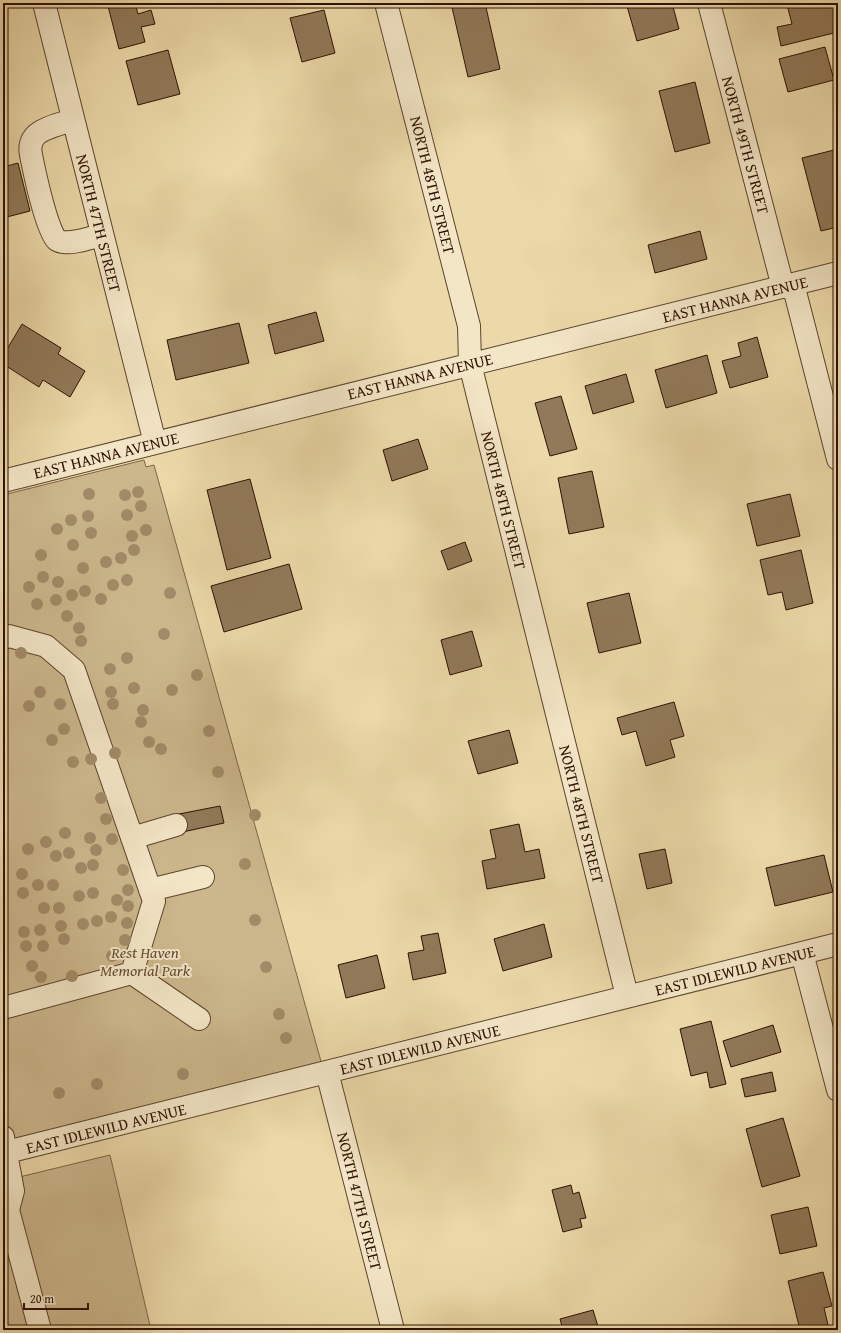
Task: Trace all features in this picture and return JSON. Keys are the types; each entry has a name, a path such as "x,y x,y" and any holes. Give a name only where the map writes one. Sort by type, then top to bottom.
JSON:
{"street":[{"name":"NORTH 47TH STREET","path":"44,3 155,442"},
{"name":"NORTH 48TH STREET","path":"386,3 469,326 470,364 628,996"},
{"name":"NORTH 49TH STREET","path":"709,3 838,459"},
{"path":"73,120 38,134 33,139 30,147 44,211 53,235 57,240 72,242 102,235"},
{"name":"EAST HANNA AVENUE","path":"3,481 838,273"},
{"path":"3,638 9,636 46,646 74,670 154,901 132,974"},
{"path":"132,838 176,825"},
{"path":"150,890 203,876"},
{"name":"EAST IDLEWILD AVENUE","path":"4,1148 328,1072 838,944"},
{"path":"802,953 838,1090"},
{"path":"3,1008 132,974 199,1019"},
{"name":"NORTH 47TH STREET","path":"328,1072 393,1330"},
{"path":"4,1148 13,1191 5,1209 40,1330"}],"green space":[{"name":"Rest Haven Memorial Park","path":"144,460 146,467 154,465 322,1065 3,1142 3,495"},
{"path":"110,1155 151,1330 3,1330 3,1181"}],"building":[{"path":"122,3 135,3 138,14 151,10 155,24 141,27 145,42 119,49 108,6"},
{"path":"451,3 485,3 500,69 468,77"},
{"path":"636,3 672,3 679,29 637,41 627,6"},
{"path":"797,3 834,3 838,21 838,32 781,46 777,27 792,24 787,5"},
{"path":"324,10 335,53 302,62 290,18"},
{"path":"825,47 834,80 788,92 779,59"},
{"path":"168,50 180,94 138,105 126,61"},
{"path":"695,82 710,143 675,152 659,91"},
{"path":"838,149 838,227 821,231 802,158"},
{"path":"18,163 30,211 3,218 3,167"},
{"path":"700,231 707,259 655,273 648,245"},
{"path":"316,312 324,341 275,354 268,325"},
{"path":"239,323 249,363 176,380 167,340"},
{"path":"22,324 61,348 58,354 85,371 70,397 43,380 39,387 3,364 3,356"},
{"path":"757,337 768,377 730,388 722,361 741,356 738,343"},
{"path":"707,355 717,393 666,408 655,370"},
{"path":"626,374 634,402 593,414 585,386"},
{"path":"561,396 577,449 550,456 535,403"},
{"path":"418,439 428,469 392,481 383,450"},
{"path":"592,471 604,527 569,534 558,478"},
{"path":"250,479 271,558 227,570 207,490"},
{"path":"790,494 800,536 757,546 747,504"},
{"path":"465,542 472,561 448,570 441,551"},
{"path":"801,550 813,603 786,610 782,592 768,595 760,560"},
{"path":"289,564 302,609 224,632 211,586"},
{"path":"629,593 641,643 599,653 587,603"},
{"path":"472,631 482,666 450,675 441,640"},
{"path":"674,702 684,736 670,740 675,757 646,766 636,731 622,735 617,718"},
{"path":"509,730 518,763 478,774 468,741"},
{"path":"220,806 224,823 178,833 174,815"},
{"path":"519,824 525,852 539,849 545,878 487,889 482,861 496,858 490,830"},
{"path":"665,849 672,883 647,889 639,854"},
{"path":"824,855 833,892 775,906 766,868"},
{"path":"544,924 552,957 503,971 494,939"},
{"path":"438,933 446,973 413,980 408,953 424,950 421,936"},
{"path":"377,955 385,988 346,998 338,965"},
{"path":"711,1021 726,1084 710,1088 707,1072 691,1076 680,1029"},
{"path":"773,1025 781,1052 731,1067 723,1041"},
{"path":"772,1072 776,1091 745,1097 741,1079"},
{"path":"783,1118 800,1176 762,1187 746,1129"},
{"path":"571,1185 573,1194 579,1192 586,1218 580,1219 582,1227 563,1232 552,1190"},
{"path":"808,1207 817,1246 780,1254 771,1215"},
{"path":"823,1272 832,1306 824,1308 828,1325 808,1330 800,1330 788,1281"},
{"path":"593,1310 599,1330 563,1330 560,1319"}]}
